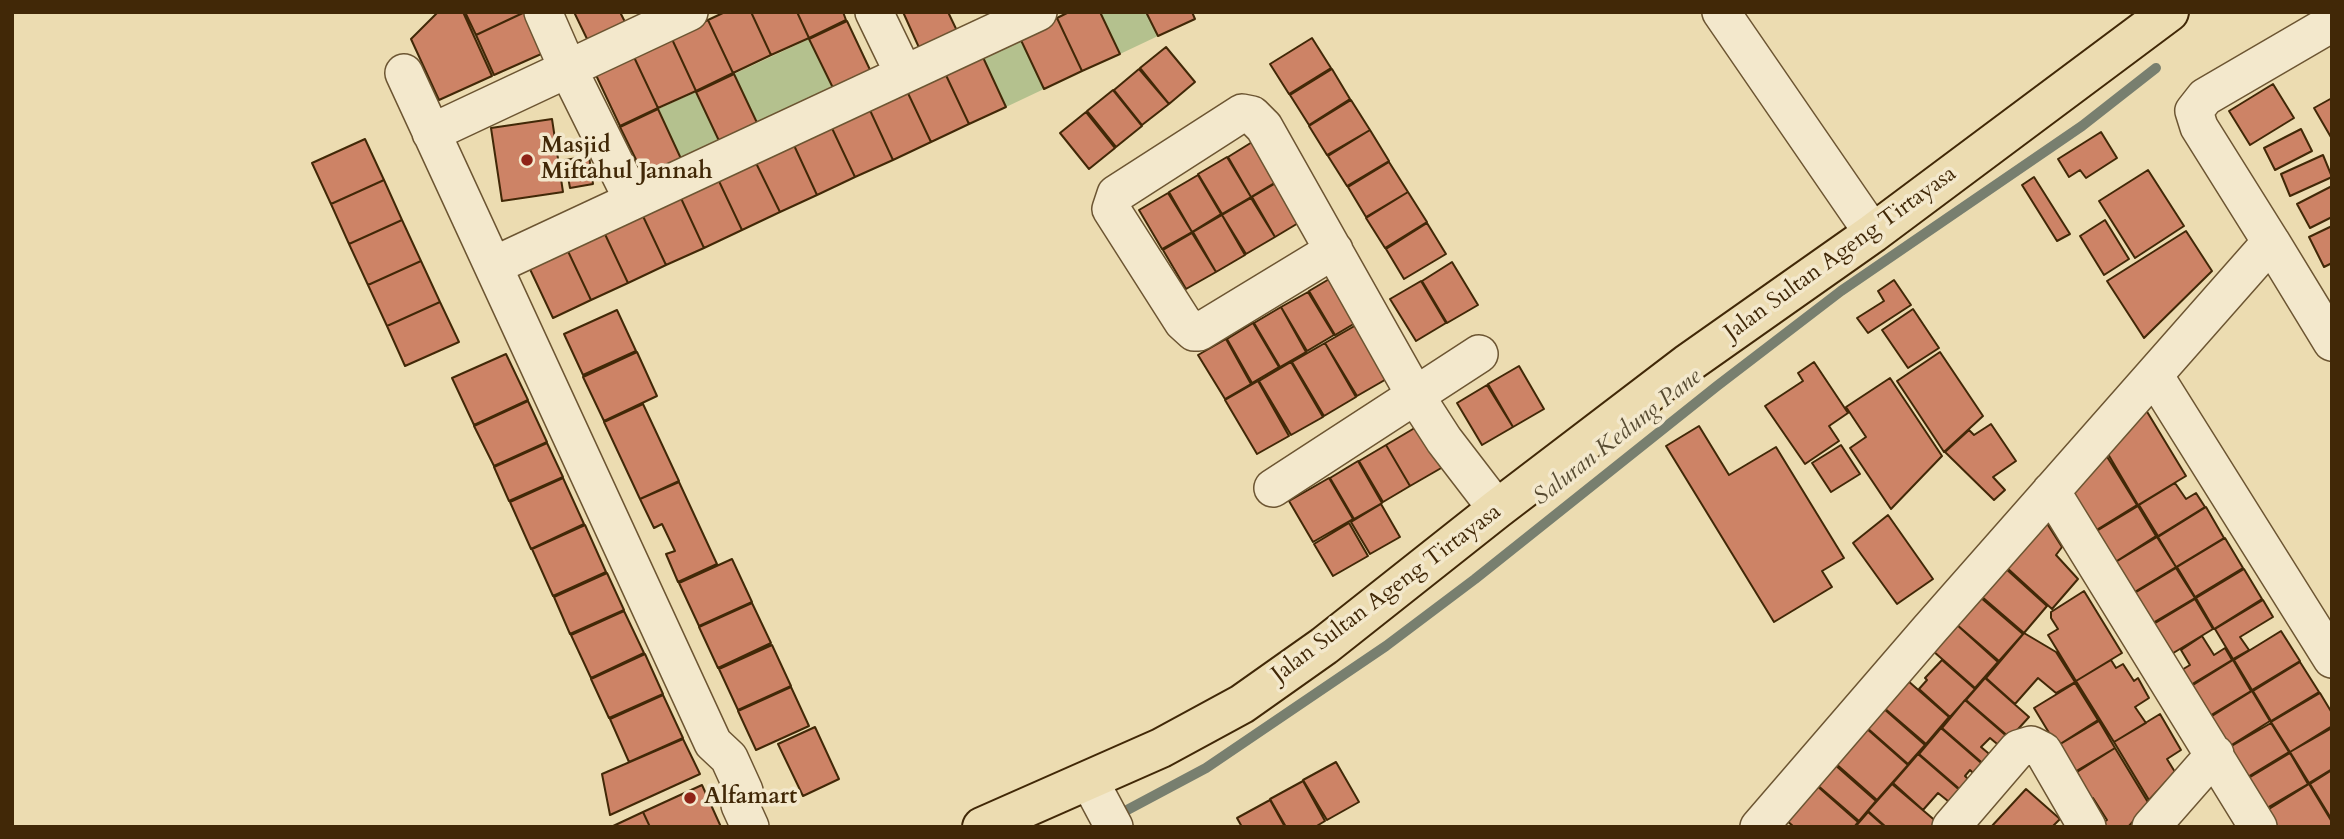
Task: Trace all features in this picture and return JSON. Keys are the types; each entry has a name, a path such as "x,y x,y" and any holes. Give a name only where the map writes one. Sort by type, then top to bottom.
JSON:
{"main road":[{"name":"Jalan Sultan Ageng Tirtayasa","path":"982,827 1101,803 1161,748 1242,704 1324,646 1687,364 1873,233 2169,12"}],"street":[{"path":"543,12 568,69 634,200"},
{"path":"431,133 689,12"},
{"path":"874,12 904,74"},
{"path":"493,266 1038,12"},
{"path":"1721,12 1873,233"},
{"path":"2332,23 2205,97 2194,111 2199,127 2332,341"},
{"path":"404,74 713,743 729,758 744,791 745,816"},
{"path":"1334,250 1199,332 1194,332 1183,322 1111,209 1116,194 1242,113 1252,116 1264,127 1334,250 1415,395 1444,440 1497,509"},
{"path":"1759,827 2271,242"},
{"path":"1273,488 1479,354"},
{"path":"2154,375 2332,659"},
{"path":"2051,491 2258,827"},
{"path":"1951,827 2018,749 2031,745 2043,751 2087,827"},
{"path":"2151,827 2215,754"}],"green space":[{"path":"1100,12 1146,12 1158,36 1120,54"},
{"path":"1019,36 1044,89 1006,107 981,53"},
{"path":"809,39 835,92 759,127 734,74"},
{"path":"696,92 721,145 683,163 658,109"}],"building":[{"path":"438,12 463,12 492,76 439,100 411,39"},
{"path":"465,12 525,12 476,35"},
{"path":"530,12 548,51 494,75 476,35"},
{"path":"574,12 620,12 627,26 589,43"},
{"path":"725,12 751,12 771,55 733,73 708,20"},
{"path":"751,12 797,12 809,38 771,55"},
{"path":"797,12 843,12 846,20 809,38"},
{"path":"903,12 948,12 959,35 921,52"},
{"path":"1069,12 1100,12 1120,54 1082,71 1057,18"},
{"path":"1146,12 1192,12 1195,19 1158,36"},
{"path":"1057,18 1082,71 1044,89 1019,36"},
{"path":"708,20 733,73 696,91 671,37"},
{"path":"847,21 872,74 835,92 809,39"},
{"path":"671,37 696,91 658,108 633,55"},
{"path":"1312,38 1331,68 1289,94 1270,64"},
{"path":"1166,47 1195,82 1169,104 1140,68"},
{"path":"981,53 1006,107 969,124 944,71"},
{"path":"633,55 658,108 620,126 595,73"},
{"path":"1139,69 1169,104 1142,125 1114,90"},
{"path":"1332,69 1350,99 1309,125 1290,95"},
{"path":"944,71 969,124 931,142 906,89"},
{"path":"734,74 759,127 721,145 696,92"},
{"path":"2273,84 2294,118 2250,145 2229,111"},
{"path":"906,89 931,142 893,160 868,106"},
{"path":"1113,90 1142,126 1116,147 1087,111"},
{"path":"2332,98 2332,139 2314,108"},
{"path":"1351,100 1370,130 1327,155 1309,126"},
{"path":"868,106 893,160 855,177 830,124"},
{"path":"658,109 683,163 646,180 620,127"},
{"path":"1086,112 1115,148 1089,169 1060,133"},
{"name":"Masjid Miftahul Jannah","path":"552,119 563,192 502,201 491,128"},
{"path":"830,124 855,177 817,195 792,141"},
{"path":"2301,129 2312,151 2275,170 2264,148"},
{"path":"1370,130 1389,161 1347,186 1328,156"},
{"path":"2101,132 2117,158 2086,178 2080,170 2069,177 2058,159"},
{"path":"365,139 384,180 331,204 312,163"},
{"path":"1257,139 1281,179 1251,197 1228,157"},
{"path":"792,141 817,195 780,212 754,159"},
{"path":"2323,155 2332,177 2290,196 2281,174"},
{"path":"589,156 593,184 570,188 565,160"},
{"path":"1227,157 1251,197 1222,214 1198,174"},
{"path":"754,159 780,212 742,230 717,177"},
{"path":"1389,162 1408,192 1366,217 1348,187"},
{"path":"2148,170 2184,226 2135,258 2099,201"},
{"path":"1198,175 1221,214 1192,232 1169,192"},
{"path":"717,177 742,230 704,248 679,194"},
{"path":"2034,177 2070,234 2057,241 2022,185"},
{"path":"384,180 402,220 349,244 331,204"},
{"path":"1281,180 1305,219 1275,237 1252,197"},
{"path":"2332,186 2332,217 2310,228 2297,204"},
{"path":"1408,192 1427,222 1385,248 1366,218"},
{"path":"1168,193 1192,232 1162,249 1139,210"},
{"path":"679,194 704,248 666,265 641,212"},
{"path":"1251,198 1275,237 1246,254 1222,215"},
{"path":"641,212 666,265 628,283 603,230"},
{"path":"1222,215 1245,255 1216,272 1193,232"},
{"path":"402,220 421,261 368,285 349,244"},
{"path":"2105,220 2129,259 2104,275 2080,236"},
{"path":"1427,223 1446,254 1404,279 1386,249"},
{"path":"2332,226 2332,263 2324,267 2309,237"},
{"path":"603,230 628,283 591,300 566,247"},
{"path":"2186,231 2212,271 2144,338 2107,281"},
{"path":"1192,233 1216,272 1186,289 1163,250"},
{"path":"566,247 591,300 553,318 528,265"},
{"path":"421,261 440,302 387,326 368,285"},
{"path":"1452,262 1478,305 1447,323 1422,281"},
{"path":"1336,275 1362,319 1335,335 1309,291"},
{"path":"1894,280 1911,305 1868,333 1857,318 1884,301 1878,291"},
{"path":"1421,281 1446,323 1416,341 1390,299"},
{"path":"1308,292 1334,335 1307,351 1281,307"},
{"path":"440,302 459,342 405,366 387,326"},
{"path":"1281,307 1306,352 1280,367 1254,323"},
{"path":"1913,309 1939,348 1908,368 1882,330"},
{"path":"617,310 636,351 583,375 564,334"},
{"path":"1253,323 1279,367 1252,383 1227,339"},
{"path":"1358,324 1390,377 1357,396 1325,343"},
{"path":"1226,339 1251,384 1225,399 1198,355"},
{"path":"1325,343 1356,397 1324,416 1292,362"},
{"path":"637,352 657,396 604,421 583,377"},
{"path":"1940,352 1983,416 1944,452 1897,381"},
{"path":"506,354 528,400 474,425 452,378"},
{"path":"1291,362 1323,417 1291,435 1259,381"},
{"path":"1814,362 1848,413 1829,426 1839,441 1805,464 1765,406 1803,381 1798,373"},
{"path":"1519,366 1544,409 1513,427 1488,384"},
{"path":"1890,378 1942,456 1891,509 1850,448 1866,437 1846,407"},
{"path":"1258,381 1289,436 1257,454 1225,400"},
{"path":"1487,385 1513,427 1482,445 1457,403"},
{"path":"528,401 547,442 494,466 474,426"},
{"path":"643,404 679,481 640,499 604,422"},
{"path":"2146,410 2186,476 2138,505 2108,454"},
{"path":"1991,424 2016,461 1993,477 2005,490 1994,500 1945,452 1969,430 1974,435"},
{"path":"1418,426 1443,467 1410,486 1386,445"},
{"path":"1699,426 1729,475 1776,447 1844,558 1822,571 1832,587 1774,622 1666,446"},
{"path":"547,443 563,477 509,501 494,467"},
{"path":"1386,445 1410,486 1383,502 1359,461"},
{"path":"1841,445 1860,474 1831,492 1812,463"},
{"path":"2106,455 2137,505 2090,534 2067,498"},
{"path":"1358,461 1382,503 1354,519 1330,478"},
{"path":"563,478 584,524 531,549 510,502"},
{"path":"1329,478 1353,519 1313,542 1289,501"},
{"path":"679,482 717,564 678,582 666,554 675,551 662,524 654,528 640,499"},
{"path":"2175,483 2186,499 2196,493 2205,507 2158,536 2139,505"},
{"path":"1381,504 1400,537 1370,554 1351,522"},
{"path":"2138,506 2156,536 2109,566 2090,535"},
{"path":"2206,507 2224,538 2176,567 2158,537"},
{"path":"1888,515 1933,579 1897,604 1853,543"},
{"path":"2046,522 2062,547 2056,555 2078,579 2052,609 2006,567"},
{"path":"1349,523 1368,556 1333,576 1314,544"},
{"path":"585,525 606,572 553,596 532,549"},
{"path":"2157,537 2176,567 2128,596 2109,566"},
{"path":"2225,538 2243,568 2195,597 2177,567"},
{"path":"732,559 752,602 699,626 679,583"},
{"path":"2005,568 2047,606 2024,633 1981,596"},
{"path":"2176,568 2195,598 2146,627 2128,597"},
{"path":"2244,569 2262,599 2214,629 2196,598"},
{"path":"607,573 624,610 570,634 554,597"},
{"path":"2084,591 2122,653 2076,681 2048,635 2058,629 2051,618 2051,612"},
{"path":"1980,597 2023,634 1999,661 1956,624"},
{"path":"2195,599 2213,629 2165,658 2147,628"},
{"path":"2263,600 2273,617 2240,637 2249,650 2233,659 2215,629"},
{"path":"752,603 771,643 718,668 699,627"},
{"path":"624,611 644,653 591,678 571,635"},
{"path":"1956,624 1998,662 1975,688 1933,651"},
{"path":"2281,631 2300,661 2252,690 2234,660"},
{"path":"2024,633 2056,652 2075,682 2056,693 2038,678 2015,704 1986,678"},
{"path":"2202,636 2214,655 2225,648 2232,660 2189,686 2180,671 2190,665 2181,650"},
{"path":"772,645 791,686 738,710 719,669"},
{"path":"645,654 663,694 609,718 591,679"},
{"path":"1942,660 1975,689 1950,717 1919,689 1927,680 1925,678"},
{"path":"2111,660 2116,668 2123,664 2134,681 2138,678 2149,698 2135,707 2146,723 2114,742 2076,681"},
{"path":"2233,660 2251,691 2203,720 2185,690"},
{"path":"2300,662 2319,692 2271,721 2253,691"},
{"path":"1985,678 2029,717 2010,738 1966,700"},
{"path":"1907,680 1949,717 1926,744 1883,707"},
{"path":"2075,683 2098,720 2057,746 2034,708"},
{"path":"791,687 809,726 756,750 738,711"},
{"path":"2252,691 2270,721 2222,751 2204,721"},
{"path":"2320,693 2332,713 2332,726 2290,752 2271,722"},
{"path":"663,695 683,738 629,762 610,719"},
{"path":"1965,700 2010,739 2002,748 1990,738 1981,747 1994,758 1987,767 1942,728"},
{"path":"1883,708 1925,745 1908,764 1866,727"},
{"path":"2160,714 2181,750 2167,759 2175,772 2149,800 2114,742"},
{"path":"2099,721 2115,748 2073,773 2057,746"},
{"path":"2271,723 2289,752 2241,781 2223,751"},
{"path":"815,727 839,779 803,796 778,744"},
{"path":"1866,728 1908,765 1877,800 1835,763"},
{"path":"1941,728 1987,768 1978,778 1970,770 1965,776 1972,783 1963,792 1919,754"},
{"path":"2332,728 2332,769 2309,783 2290,752"},
{"path":"683,739 700,774 610,815 602,774"},
{"path":"2115,748 2149,804 2128,827 2106,827 2104,822 2107,820 2077,779 2080,778 2077,772"},
{"path":"2290,753 2308,784 2260,812 2242,782"},
{"path":"1918,754 1963,793 1953,805 1938,793 1923,810 1893,783"},
{"path":"1336,762 1359,802 1327,820 1303,780"},
{"path":"1834,764 1876,801 1859,821 1816,784"},
{"path":"2332,770 2332,820 2310,784"},
{"path":"1303,781 1325,821 1315,827 1286,827 1270,799"},
{"path":"1892,784 1938,823 1935,827 1886,827 1868,811"},
{"path":"2309,784 2332,822 2332,827 2269,827 2261,814"},
{"name":"Alfamart","path":"702,785 721,827 650,827 643,812"},
{"path":"1816,785 1858,822 1854,827 1794,827 1785,819"},
{"path":"2026,789 2060,819 2052,827 1991,827"},
{"path":"1270,800 1285,827 1242,827 1237,818"},
{"path":"643,812 650,827 611,827"},
{"path":"1868,812 1885,827 1855,827"}],"waterway":[{"name":"Saluran Kedung Pane","path":"1114,817 1206,768 1386,646 1841,291 2082,126 2156,68"}],"place":[{"name":"Masjid Miftahul Jannah","path":"527,160"},
{"name":"Alfamart","path":"690,798"}]}
